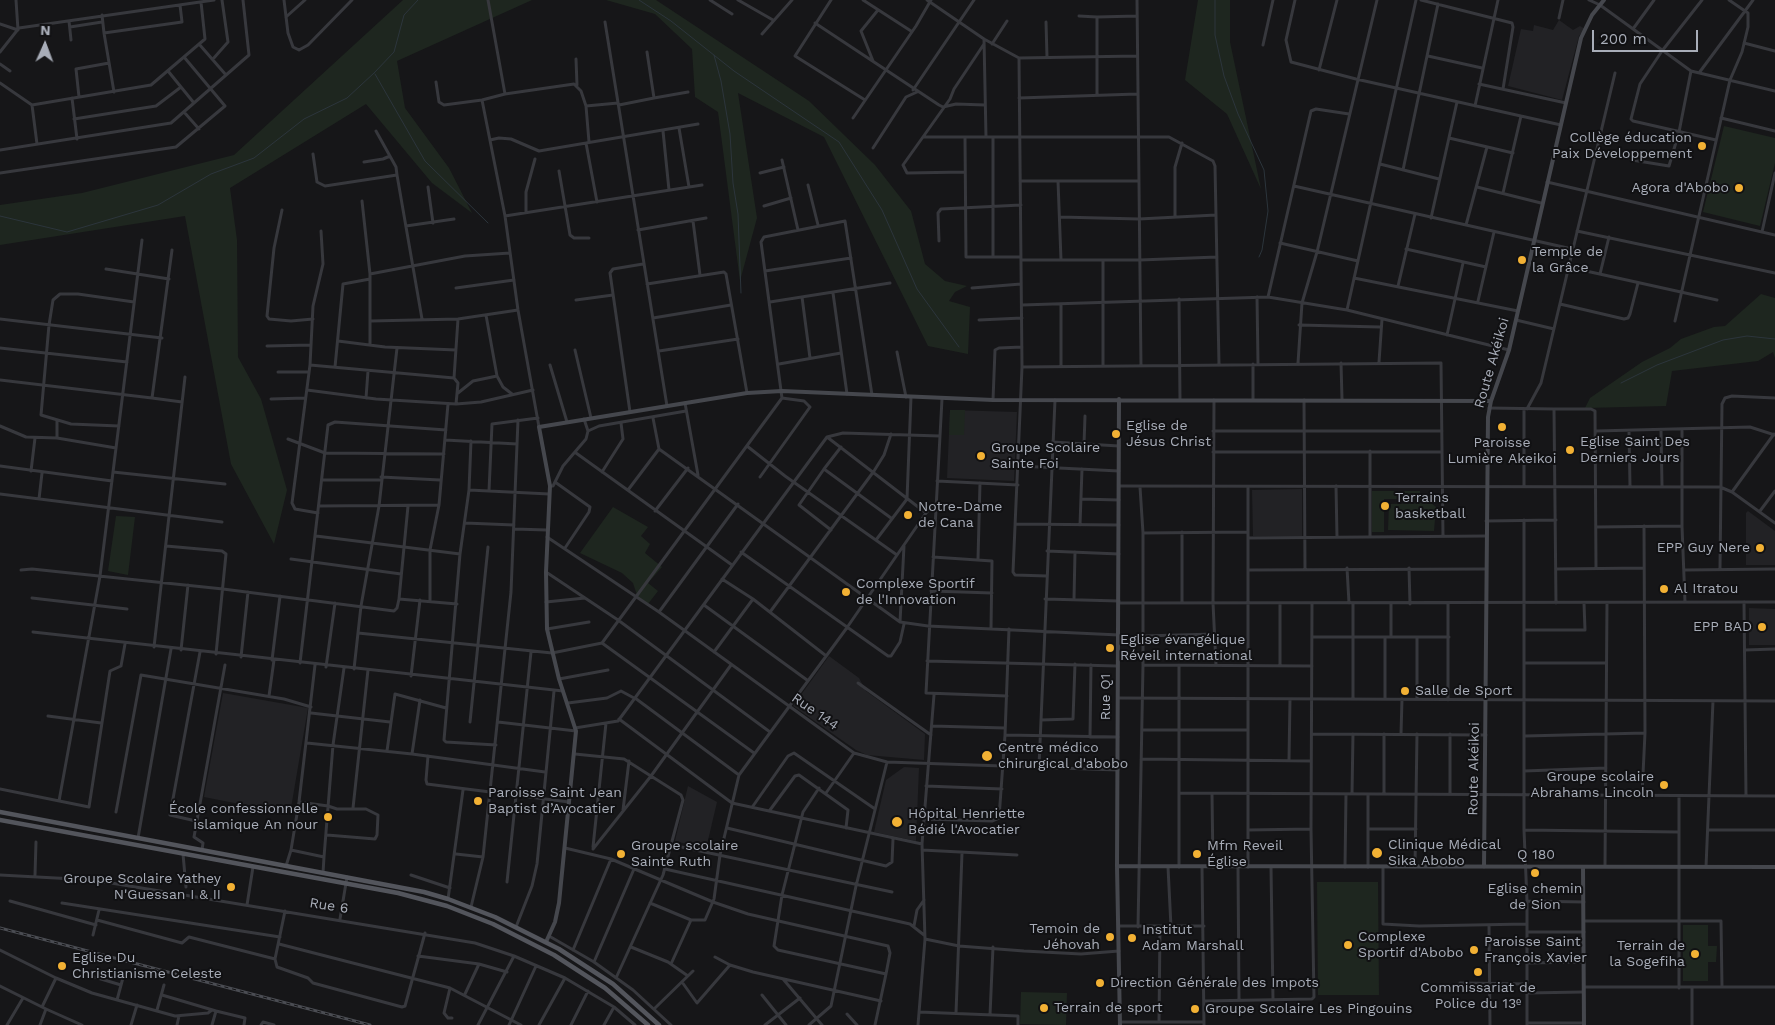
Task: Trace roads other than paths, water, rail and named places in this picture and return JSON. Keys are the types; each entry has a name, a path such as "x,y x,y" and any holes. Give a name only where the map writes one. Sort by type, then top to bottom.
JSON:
{"main road":[{"path":"0,810 202,851 424,892 448,899 471,907 546,942 613,984 658,1025"},
{"path":"0,820 423,898 493,924 554,955 597,982 648,1025"}],"street":[{"path":"0,52 18,30 16,0"},
{"path":"0,24 18,30 69,20 214,0"},
{"path":"213,60 228,42 222,0"},
{"path":"0,150 164,126 171,123 249,55 243,0"},
{"path":"284,0 290,40 293,47 299,50 308,45 352,0"},
{"path":"286,17 305,0"},
{"path":"488,0 505,94"},
{"path":"710,0 732,14"},
{"path":"738,0 773,20"},
{"path":"762,34 792,0"},
{"path":"831,0 795,56 865,100"},
{"path":"863,0 911,31"},
{"path":"873,148 906,97 915,91 974,0"},
{"path":"1137,0 1141,366"},
{"path":"1263,45 1273,0"},
{"path":"1295,0 1286,40 1291,62 1356,80 1560,125"},
{"path":"1320,70 1337,0"},
{"path":"1298,363 1299,325 1302,303 1331,195 1376,0"},
{"path":"1347,310 1416,0"},
{"path":"1421,0 1512,23 1513,27 1503,89"},
{"path":"1474,106 1498,0"},
{"path":"1559,18 1563,0"},
{"path":"1589,0 1600,5 1691,71 1775,91"},
{"name":"Route Akéikoi","path":"1484,867 1486,486 1489,408 1509,350 1541,203 1581,38 1604,0"},
{"path":"1633,29 1654,0"},
{"path":"1702,0 1662,51 1639,87 1631,119 1716,140"},
{"path":"1675,321 1730,80 1744,44 1750,17 1729,0"},
{"path":"1699,73 1753,0"},
{"path":"853,118 929,1 984,39 1019,58 1137,56"},
{"path":"0,83 32,105 151,86 199,44 206,35 201,2"},
{"path":"104,33 182,22 180,4"},
{"path":"1403,170 1438,4"},
{"path":"873,62 862,31 878,10"},
{"path":"102,15 114,92"},
{"path":"1079,16 1137,16"},
{"path":"1097,96 1098,17"},
{"path":"69,20 71,40"},
{"path":"992,44 1007,20"},
{"path":"70,27 102,22"},
{"path":"605,22 667,406"},
{"path":"1046,22 1047,57"},
{"path":"815,23 915,91 943,107 985,104"},
{"path":"984,39 986,137"},
{"path":"199,44 226,75"},
{"path":"965,172 907,173 903,168 904,162 924,137 984,44"},
{"path":"1744,44 1775,51"},
{"path":"647,52 654,98"},
{"path":"1428,56 1482,68"},
{"path":"0,174 176,146 225,106 184,57"},
{"path":"1019,58 1022,400 1013,574 1046,576"},
{"path":"576,59 577,86 586,106 588,142 597,202"},
{"path":"79,97 76,69 109,63"},
{"path":"0,64 10,71"},
{"path":"168,71 194,102"},
{"path":"1632,160 1668,167 1679,132 1691,71"},
{"path":"1524,486 1525,409 1541,383 1615,73"},
{"path":"436,82 441,104 482,100 505,94 570,84 577,86"},
{"path":"1479,84 1566,103"},
{"path":"74,119 156,106 181,87"},
{"path":"586,106 619,104 688,92"},
{"path":"1019,98 1137,94"},
{"path":"72,98 77,139"},
{"path":"482,100 505,216 518,310 550,486 546,572 547,629 559,679 576,729 570,802 557,912 546,942"},
{"path":"1431,218 1457,102"},
{"path":"32,105 37,144"},
{"path":"1268,297 1311,112 1316,109 1349,114"},
{"path":"184,112 199,129"},
{"path":"1503,193 1521,116"},
{"path":"1721,118 1775,130"},
{"path":"490,140 499,138 511,139 539,151 698,124"},
{"path":"679,128 689,186"},
{"path":"376,131 396,167 422,320"},
{"path":"662,131 669,190"},
{"path":"924,137 1138,136 1173,138 1214,163 1219,364"},
{"path":"965,138 966,257 1061,260 1140,260 1217,257"},
{"path":"993,138 993,257"},
{"path":"1449,138 1513,154"},
{"path":"1176,217 1175,167 1182,143"},
{"path":"1466,225 1486,147"},
{"path":"313,154 317,182 325,186 397,175"},
{"path":"364,162 390,156"},
{"path":"526,212 526,192 535,159"},
{"path":"782,160 798,230"},
{"path":"1380,164 1440,179"},
{"path":"760,173 784,167"},
{"path":"559,171 570,235 574,238 589,238"},
{"path":"1762,232 1775,172"},
{"path":"1020,181 1138,181"},
{"path":"1058,181 1061,260"},
{"path":"1546,182 1775,235"},
{"path":"505,216 702,185"},
{"path":"808,185 818,225"},
{"path":"1294,186 1572,249"},
{"path":"428,187 433,223"},
{"path":"1477,187 1541,203"},
{"path":"764,206 791,198"},
{"path":"362,201 370,277 370,345"},
{"path":"939,241 939,211 1020,205"},
{"path":"282,210 274,248 267,316 269,319 291,321 313,319"},
{"path":"1398,286 1414,214"},
{"path":"1060,217 1139,219 1216,215"},
{"path":"638,230 706,218"},
{"path":"406,226 454,219"},
{"path":"693,221 700,275"},
{"path":"358,633 415,638 505,650 552,653 602,643 635,595 684,532 782,398 762,239 818,225 844,221 872,395"},
{"path":"318,513 299,511 292,507 305,398 310,372 316,288 323,264 321,231"},
{"path":"1577,231 1775,273"},
{"path":"1478,301 1494,232"},
{"path":"1600,274 1609,237"},
{"path":"59,801 100,576 142,240"},
{"path":"1280,243 1358,261"},
{"path":"1406,249 1486,267"},
{"path":"152,398 162,338 172,250"},
{"path":"335,368 344,284 465,256 510,253"},
{"path":"765,271 851,258"},
{"path":"1103,260 1103,366"},
{"path":"1447,335 1463,263"},
{"path":"630,412 611,270 643,264"},
{"path":"1568,267 1717,300"},
{"path":"106,269 169,279"},
{"path":"647,284 724,272 748,393"},
{"path":"1354,278 1518,310"},
{"path":"456,288 514,280"},
{"path":"1560,304 1624,319 1628,318 1638,283"},
{"path":"770,302 890,284"},
{"path":"972,288 1022,284"},
{"path":"833,293 847,394"},
{"path":"119,426 57,421 41,415 49,324 53,300 60,294 85,295 134,302"},
{"path":"576,300 613,295"},
{"path":"802,297 810,358"},
{"path":"1257,297 1258,364"},
{"path":"1022,305 1268,297 1347,310 1509,350"},
{"path":"1179,300 1180,400"},
{"path":"653,318 732,305"},
{"path":"1061,305 1061,366"},
{"path":"371,320 458,320 518,310"},
{"path":"486,315 497,376 503,387 512,394"},
{"path":"0,318 162,338"},
{"path":"979,320 1022,318"},
{"path":"1379,362 1380,326 1382,319"},
{"path":"456,404 458,383 454,378 458,320"},
{"path":"1516,320 1554,329"},
{"path":"1299,325 1380,326"},
{"path":"659,351 738,338"},
{"path":"338,341 397,348 456,350"},
{"path":"267,346 311,344"},
{"path":"993,400 995,350 999,348 1022,347"},
{"path":"0,348 127,362"},
{"path":"354,669 361,606 379,506 397,348"},
{"path":"575,350 591,418"},
{"path":"876,540 907,499 910,435 909,397 897,352"},
{"path":"778,364 841,353"},
{"path":"1022,367 1379,362 1441,363 1443,536"},
{"path":"1341,363 1342,399"},
{"path":"1253,364 1253,399"},
{"path":"310,365 454,378"},
{"path":"550,365 567,422"},
{"path":"366,398 368,371"},
{"path":"278,372 310,372"},
{"path":"457,394 473,381 497,376"},
{"path":"154,647 185,377"},
{"path":"0,380 43,387 182,402"},
{"path":"307,390 366,398 456,404 481,402 532,390"},
{"path":"539,427 748,393 782,391 993,400 1342,399 1491,401"},
{"path":"1720,568 1722,404 1725,398 1749,395 1775,398"},
{"path":"271,399 305,398"},
{"path":"760,477 810,407 804,401 782,398"},
{"path":"942,399 926,661 926,693 934,695 1007,696"},
{"name":"Rue Q1","path":"1119,399 1117,866 1120,1024"},
{"path":"1039,766 1054,400"},
{"path":"1214,400 1213,603 1216,665"},
{"path":"1304,400 1305,569"},
{"path":"685,403 698,475"},
{"path":"430,601 430,550 439,505 448,404"},
{"path":"1489,408 1593,409 1596,415 1596,568"},
{"path":"1554,409 1556,603"},
{"path":"588,431 599,426 686,412"},
{"path":"1084,444 1085,416"},
{"path":"489,491 492,424 538,418"},
{"path":"653,418 659,449 698,475 902,623 928,626 1119,634"},
{"path":"550,486 555,482 563,466 586,439 588,431 584,419"},
{"path":"471,907 483,857 502,686 514,529 518,420"},
{"path":"57,421 57,438"},
{"path":"300,664 309,599 327,429 330,423 446,430"},
{"path":"602,472 623,438 621,423"},
{"path":"0,426 10,432 35,438 57,438 116,448"},
{"path":"1596,431 1661,431 1750,427 1774,435 1732,492"},
{"path":"1682,430 1682,526 1685,602"},
{"path":"1213,431 1442,431"},
{"path":"1629,431 1630,486"},
{"path":"1661,431 1662,486"},
{"path":"498,722 551,729 576,729 617,722 827,437 843,433 940,436"},
{"path":"770,612 874,471 884,455 891,434"},
{"path":"827,437 874,471 926,513"},
{"path":"31,471 35,438"},
{"path":"288,438 325,453 444,454"},
{"path":"445,440 517,444"},
{"path":"471,441 469,490 460,554 454,643 444,741 496,745"},
{"path":"1052,442 1119,446"},
{"path":"747,446 897,556"},
{"path":"831,530 799,506 841,447"},
{"path":"628,490 659,449"},
{"path":"1370,451 1370,536"},
{"path":"1213,452 1442,452"},
{"path":"576,453 732,566"},
{"path":"0,466 112,481"},
{"path":"1019,466 1119,471"},
{"path":"655,511 688,468"},
{"path":"824,469 891,518"},
{"path":"1080,525 1082,469"},
{"path":"113,472 225,484"},
{"path":"39,499 42,473"},
{"path":"322,480 440,480"},
{"path":"937,481 1018,485"},
{"path":"555,482 590,507 589,512 565,548"},
{"path":"978,560 980,483"},
{"path":"1119,486 1595,485 1720,487 1732,492 1775,523"},
{"path":"1336,486 1337,537"},
{"path":"1138,927 1143,665 1143,533 1140,487"},
{"path":"1248,487 1248,868"},
{"path":"469,490 549,494"},
{"path":"1760,511 1775,491"},
{"path":"0,494 222,522"},
{"path":"1081,499 1119,500"},
{"path":"650,903 691,920 704,921 713,902 720,855 739,775 825,655 846,629 926,513 937,502"},
{"path":"659,612 738,504"},
{"path":"319,506 439,505"},
{"path":"21,570 161,582 335,602 394,611 397,608 399,599 408,506"},
{"path":"1486,520 1556,520"},
{"path":"1524,520 1524,830 1527,901 1527,1024 1584,1024 1584,866"},
{"path":"465,523 514,524"},
{"path":"1015,524 1119,525"},
{"path":"1642,795 1645,733 1644,526"},
{"path":"1596,527 1682,526"},
{"path":"514,529 547,530"},
{"path":"1182,532 1182,604"},
{"path":"1143,533 1248,532"},
{"path":"316,536 460,554"},
{"path":"1248,538 1486,536"},
{"name":"Rue 144","path":"547,537 685,630 788,707 854,753 887,762 1118,770"},
{"path":"166,546 224,552 223,589 216,654"},
{"path":"470,722 488,546"},
{"path":"741,552 846,629 890,657 900,642 904,546"},
{"path":"1047,551 1119,554"},
{"path":"1074,600 1075,552"},
{"path":"933,557 992,561 991,628"},
{"path":"290,559 401,574"},
{"path":"1248,570 1347,568 1486,569"},
{"path":"1347,568 1353,637 1353,699"},
{"path":"1409,568 1410,604"},
{"path":"1557,569 1644,568"},
{"path":"1685,570 1775,568"},
{"path":"546,572 618,620 770,732"},
{"path":"722,579 753,599 825,655"},
{"path":"181,650 188,585"},
{"path":"931,591 992,593"},
{"path":"242,657 248,592"},
{"path":"269,696 280,596"},
{"path":"32,598 127,609"},
{"path":"546,602 586,598"},
{"path":"399,599 457,604"},
{"path":"714,652 753,599"},
{"path":"1045,599 1142,604 1775,602"},
{"path":"411,676 420,600"},
{"path":"326,667 335,602"},
{"path":"1744,602 1746,796"},
{"path":"1280,603 1280,666"},
{"path":"1204,1000 1273,1000 1314,997 1311,868 1312,603"},
{"path":"1448,603 1448,700"},
{"path":"1525,630 1585,630 1584,603"},
{"path":"1605,866 1607,603"},
{"path":"1391,604 1391,637"},
{"path":"704,605 807,680"},
{"path":"547,629 589,622"},
{"path":"924,819 996,820 1000,813 1010,629"},
{"path":"33,632 326,667 563,692"},
{"path":"1143,636 1215,634"},
{"path":"1312,637 1449,637"},
{"path":"1385,637 1385,699"},
{"path":"1417,637 1417,699"},
{"path":"602,643 754,753"},
{"path":"0,789 89,807 110,670 121,666 124,644"},
{"path":"138,838 172,649"},
{"path":"1745,650 1775,649"},
{"path":"196,821 170,815 200,652"},
{"path":"507,882 525,725 531,652"},
{"path":"926,661 1117,666"},
{"path":"1525,663 1606,663"},
{"path":"1041,720 1073,719 1075,664"},
{"path":"202,851 203,843 194,838 196,821 225,665"},
{"path":"286,866 291,850 299,802 311,713 315,665"},
{"path":"593,851 651,776 731,665"},
{"path":"1090,737 1091,665"},
{"path":"1143,665 1312,666"},
{"path":"1179,665 1179,867"},
{"path":"323,873 333,746 344,668"},
{"path":"353,808 368,670"},
{"path":"559,679 608,670"},
{"path":"116,812 140,676 269,696 311,707"},
{"path":"858,684 932,735"},
{"path":"516,927 532,886 554,691"},
{"path":"568,703 607,698 621,691 635,698 739,775"},
{"path":"387,751 395,694 446,708"},
{"path":"918,1025 925,937 922,844 934,695"},
{"path":"1118,698 1775,701"},
{"path":"1289,760 1290,699"},
{"path":"1401,734 1402,699"},
{"path":"412,754 420,700"},
{"path":"1706,867 1713,701"},
{"path":"311,713 390,722"},
{"path":"48,716 73,721 102,723"},
{"path":"619,719 732,803 922,844"},
{"path":"593,851 606,723"},
{"path":"932,726 1006,728"},
{"path":"1142,730 1248,730"},
{"path":"1525,736 1645,733"},
{"path":"1312,734 1486,735"},
{"path":"1352,794 1353,734"},
{"path":"1384,734 1384,794"},
{"path":"1415,867 1417,734"},
{"path":"1450,734 1450,794"},
{"path":"1005,735 1118,737"},
{"path":"307,743 412,754 545,772"},
{"path":"826,793 854,753"},
{"path":"574,754 602,756 629,761 682,797 665,869 616,978"},
{"path":"753,806 791,754 799,755 875,809"},
{"path":"428,756 427,784 570,802"},
{"path":"1142,760 1311,761"},
{"path":"623,810 629,761"},
{"path":"809,1025 830,1007 856,886 887,762"},
{"path":"1524,771 1606,768"},
{"path":"770,810 798,774 849,811 846,828"},
{"path":"926,786 1002,789"},
{"path":"819,788 804,809 801,818 782,895 774,943 776,949 886,974"},
{"path":"448,899 456,854 463,790"},
{"path":"1180,793 1775,796"},
{"path":"1212,794 1213,867"},
{"path":"1345,867 1346,794"},
{"path":"1368,794 1368,867"},
{"path":"1679,988 1678,832 1680,796"},
{"path":"299,802 337,809 366,809 378,815 377,837 327,835"},
{"path":"727,828 890,865 893,839"},
{"path":"1248,830 1311,829"},
{"path":"1368,829 1416,829"},
{"path":"1524,830 1678,832"},
{"path":"1709,830 1775,830"},
{"path":"35,876 36,842"},
{"path":"672,845 856,886 892,892"},
{"path":"565,848 593,851 713,902 778,922 888,946 890,953 875,1025"},
{"path":"291,850 324,857"},
{"path":"922,850 1017,855"},
{"path":"956,1013 962,853"},
{"path":"183,854 186,887"},
{"path":"456,854 483,857"},
{"path":"573,950 610,859"},
{"name":"Q 180","path":"1117,866 1248,868 1775,867"},
{"path":"247,905 253,867"},
{"path":"1168,867 1171,927"},
{"path":"1120,1024 1159,1022 1204,1024 1202,867"},
{"path":"1238,867 1238,1000"},
{"path":"1271,867 1273,1000"},
{"path":"1383,867 1383,924 1527,924"},
{"path":"594,962 634,868"},
{"path":"665,869 914,926 925,937 958,946 1081,954 1119,951"},
{"name":"Rue 6","path":"0,875 93,880 340,919 477,944 514,956 565,978 614,1007 630,1023 635,1025"},
{"path":"411,876 450,888"},
{"path":"340,919 347,877"},
{"path":"914,926 917,910 924,900"},
{"path":"10,901 96,925"},
{"path":"1527,901 1584,902"},
{"path":"62,903 99,910 214,925 280,937"},
{"path":"93,935 99,910"},
{"path":"285,911 275,959 277,967 308,978 313,982 402,1007 405,1006 424,933"},
{"path":"97,920 182,943 189,937 275,959"},
{"path":"671,964 691,920"},
{"path":"1584,922 1722,922 1722,988"},
{"path":"1489,925 1490,1025"},
{"path":"1118,926 1204,926"},
{"path":"1159,1022 1160,927"},
{"path":"1527,932 1584,932"},
{"path":"549,936 594,962 616,978 671,1025"},
{"path":"278,944 450,988 465,994 521,1025"},
{"path":"631,947 671,964 688,976"},
{"path":"990,1015 993,948"},
{"path":"0,950 56,978 92,993 178,1016 214,1010"},
{"path":"418,956 479,964 507,972"},
{"path":"478,1025 514,956"},
{"path":"715,956 730,965 782,979 881,1001"},
{"path":"1527,963 1584,962"},
{"path":"465,994 479,964"},
{"path":"682,982 698,1004 730,965"},
{"path":"509,1025 536,966"},
{"path":"654,1009 693,971"},
{"path":"117,1000 124,974"},
{"path":"91,976 121,985"},
{"path":"40,1025 44,1008 56,978"},
{"path":"539,1025 565,978"},
{"path":"782,979 822,1025"},
{"path":"1460,983 1527,984"},
{"path":"157,1010 164,985"},
{"path":"0,986 82,1025"},
{"path":"450,988 444,1013 448,1018 452,1018"},
{"path":"1527,993 1679,988 1775,988"},
{"path":"1692,988 1692,1025"},
{"path":"571,1025 588,992"},
{"path":"162,995 245,1018 244,1025"},
{"path":"762,995 786,1025"},
{"path":"7,1025 24,998"},
{"path":"765,1025 800,998"},
{"path":"131,1025 137,1005"},
{"path":"604,1025 614,1007"},
{"path":"212,1025 214,1010"},
{"path":"918,1012 1018,1016 1018,1025"},
{"path":"847,1014 857,1025"},
{"path":"176,1025 178,1016"},
{"path":"261,1025 263,1022 274,1025"}],"waterway":[{"path":"0,216 67,232 158,205 211,174 254,158 304,119 347,98 374,73 394,52 404,15 418,0"},
{"path":"639,0 671,21 734,71 839,142 882,210 917,289 959,347"},
{"path":"1215,0 1215,35 1224,76 1238,114 1264,170 1268,211 1262,250 1259,257"},
{"path":"714,55 721,81 730,134 733,183 738,214 741,293"},
{"path":"375,74 425,161 488,223"},
{"path":"1621,383 1657,365 1723,340 1747,336 1775,339"}],"railway":[{"path":"0,928 370,1025"}],"place":[{"name":"Collège éducation Paix Développement","path":"1702,146"},
{"name":"Agora d'Abobo","path":"1739,188"},
{"name":"Temple de la Grâce","path":"1522,260"},
{"name":"Paroisse Lumière Akeikoi","path":"1502,427"},
{"name":"Eglise de Jésus Christ","path":"1116,434"},
{"name":"Eglise Saint Des Derniers Jours","path":"1570,450"},
{"name":"Groupe Scolaire Sainte Foi","path":"981,456"},
{"name":"Terrains basketball","path":"1385,506"},
{"name":"Notre-Dame de Cana","path":"908,515"},
{"name":"EPP Guy Nere","path":"1760,548"},
{"name":"Al Itratou","path":"1664,589"},
{"name":"Complexe Sportif de l'Innovation","path":"846,592"},
{"name":"EPP BAD","path":"1762,627"},
{"name":"Eglise évangélique Réveil international","path":"1110,648"},
{"name":"Salle de Sport","path":"1405,691"},
{"name":"Centre médico chirurgical d'abobo","path":"987,756"},
{"name":"Groupe scolaire Abrahams Lincoln","path":"1664,785"},
{"name":"Paroisse Saint Jean Baptist d’Avocatier","path":"478,801"},
{"name":"École confessionnelle islamique An nour","path":"328,817"},
{"name":"Hôpital Henriette Bédié l'Avocatier","path":"897,822"},
{"name":"Clinique Médical Sika Abobo","path":"1377,853"},
{"name":"Groupe scolaire Sainte Ruth","path":"621,854"},
{"name":"Mfm Reveil Église","path":"1197,854"},
{"name":"Eglise chemin de Sion","path":"1535,873"},
{"name":"Groupe Scolaire Yathey N'Guessan I & II","path":"231,887"},
{"name":"Temoin de Jéhovah","path":"1110,937"},
{"name":"Institut Adam Marshall","path":"1132,938"},
{"name":"Complexe Sportif d'Abobo","path":"1348,945"},
{"name":"Paroisse Saint François Xavier","path":"1474,950"},
{"name":"Terrain de la Sogefiha","path":"1695,954"},
{"name":"Eglise Du Christianisme Celeste","path":"62,966"},
{"name":"Commissariat de Police du 13ᵉ","path":"1478,972"},
{"name":"Direction Générale des Impots","path":"1100,983"},
{"name":"Terrain de sport","path":"1044,1008"},
{"name":"Groupe Scolaire Les Pingouins","path":"1195,1009"}]}
